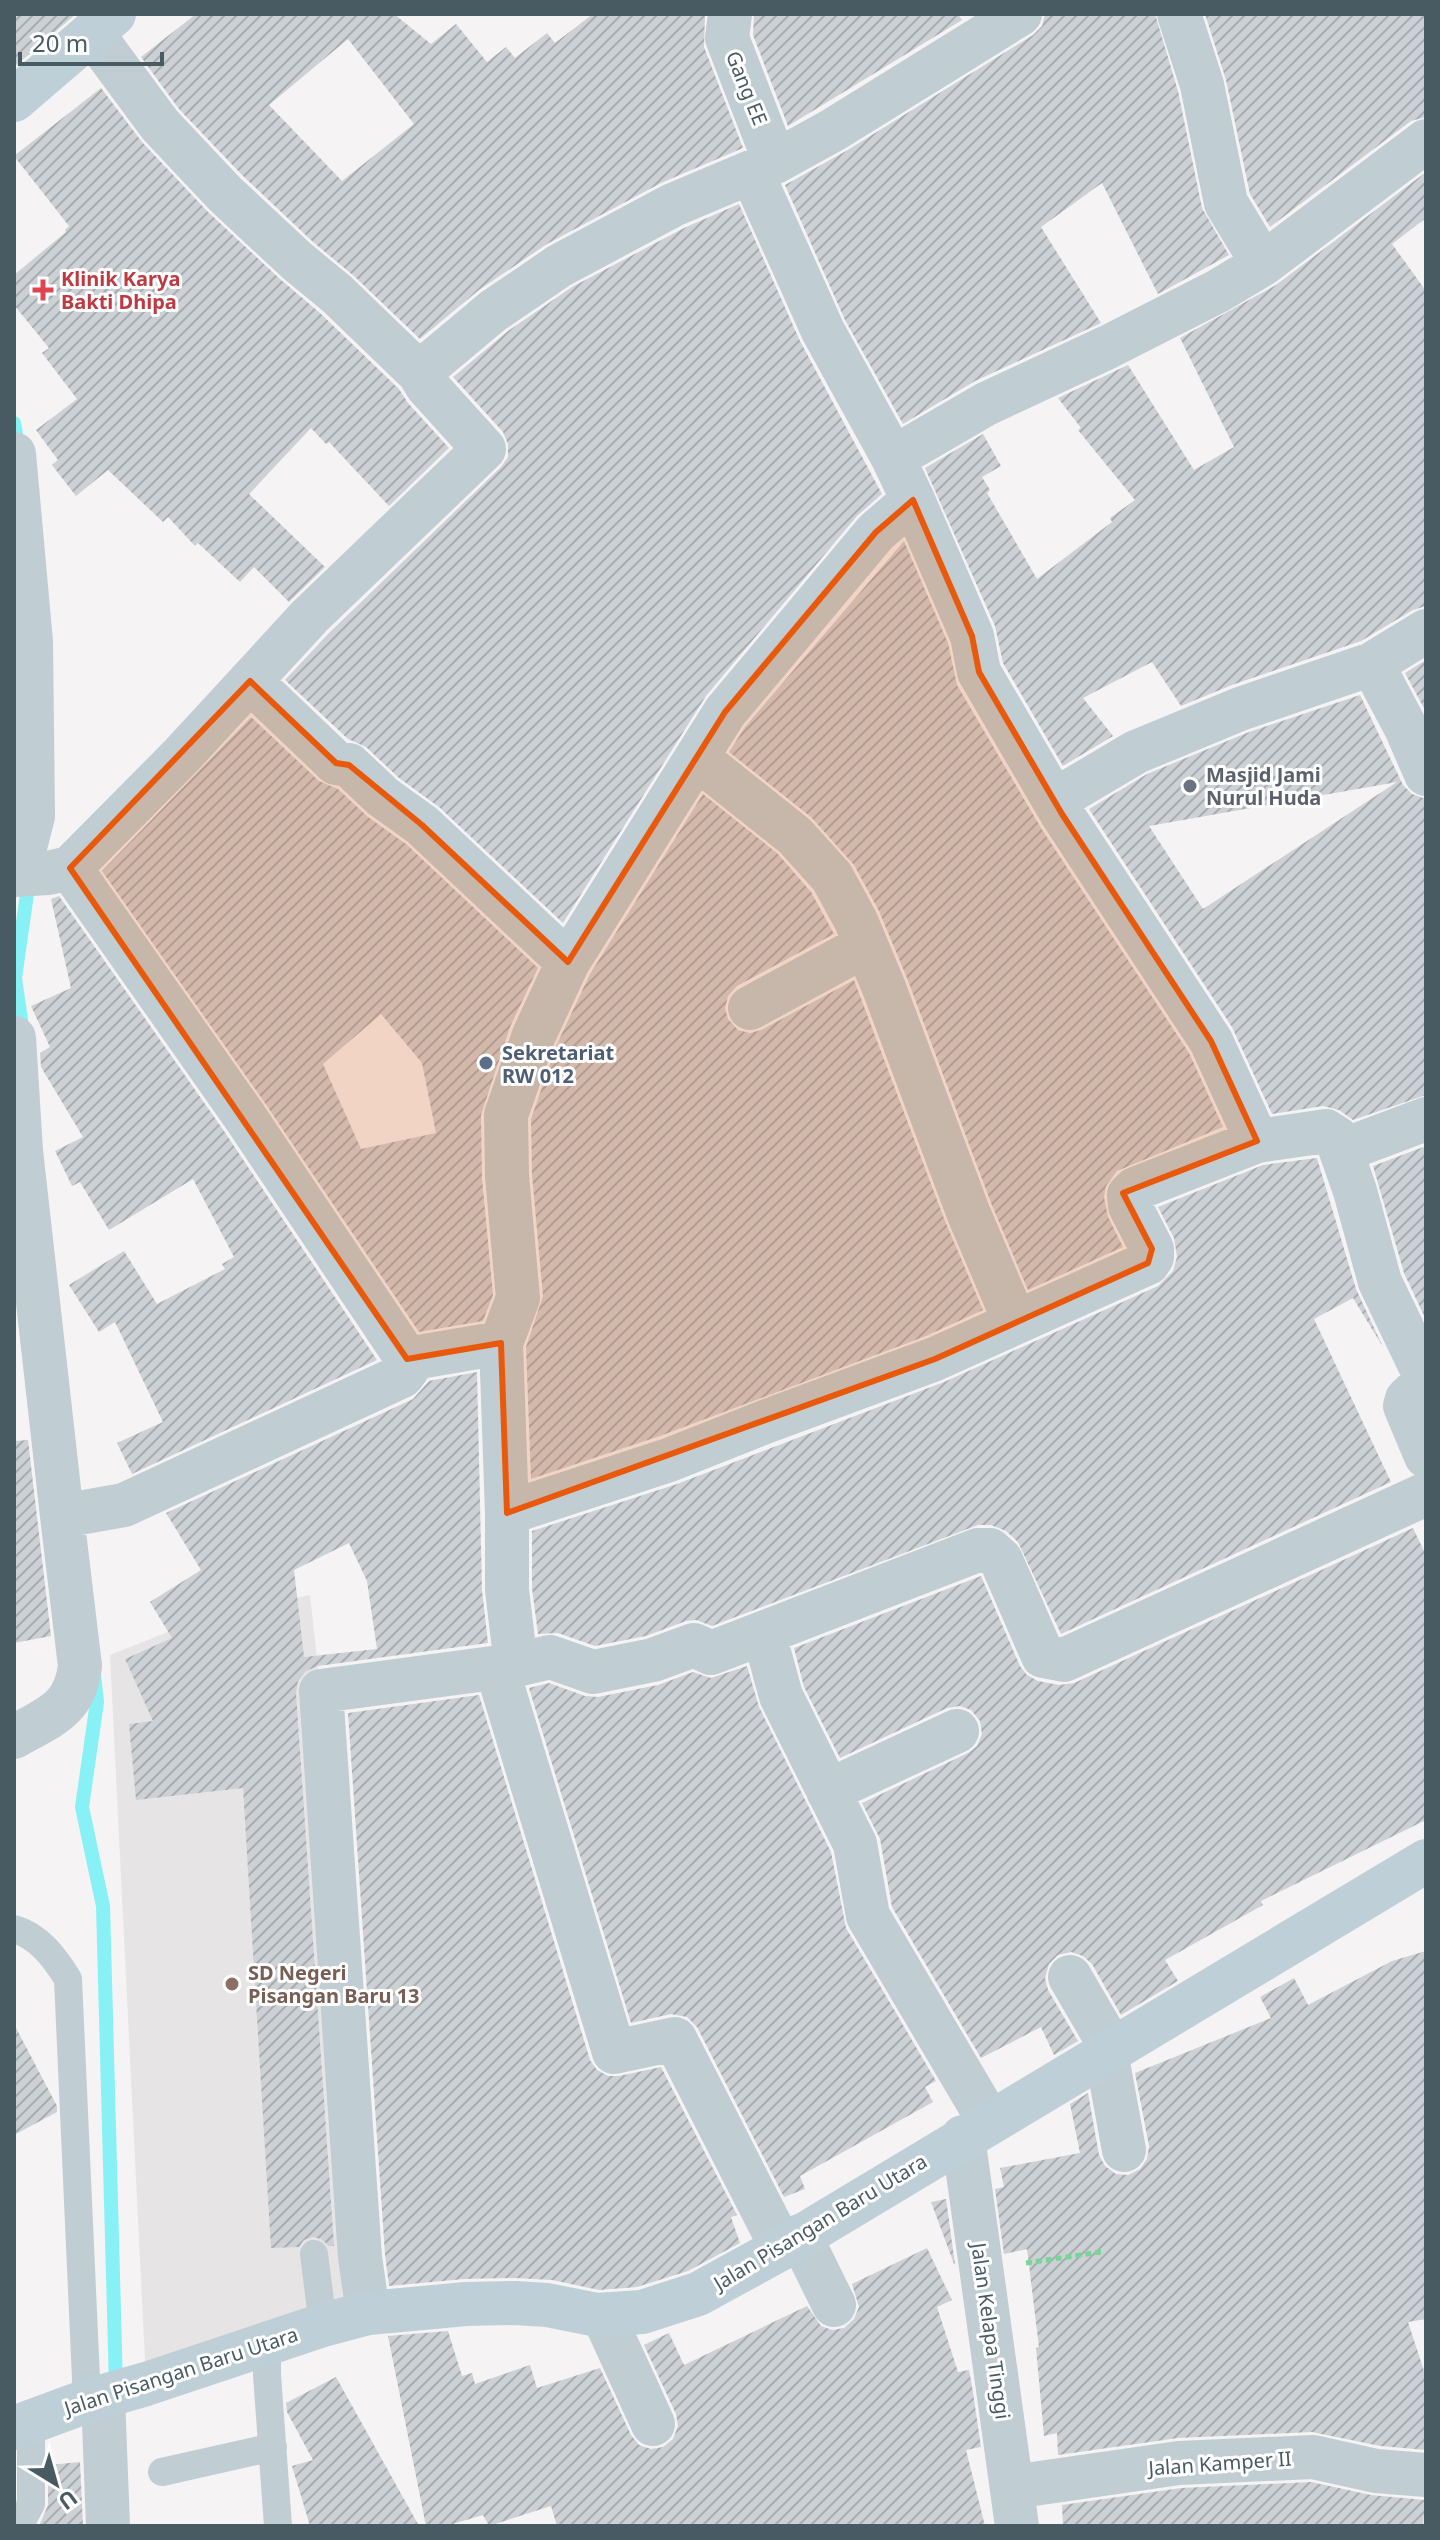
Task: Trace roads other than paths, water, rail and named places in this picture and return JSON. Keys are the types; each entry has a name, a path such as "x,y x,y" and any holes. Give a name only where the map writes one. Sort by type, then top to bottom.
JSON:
{"street":[{"name":"Gang EE","path":"730,14 727,38 764,167 823,331 913,500 972,636 979,672 1055,800 1211,1041 1257,1141"},
{"path":"419,373 493,311 559,266 673,205 764,167 833,130 1020,14"},
{"path":"1179,14 1202,85 1226,203 1263,264"},
{"path":"14,100 103,24 160,125 225,194 337,294 419,373 484,449 310,616 182,755 34,873"},
{"path":"893,458 986,404 1218,291 1263,264 1426,141"},
{"path":"14,454 17,522 31,642 33,816 22,859 245,1117 407,1359 408,1368 402,1376 124,1505 69,1515"},
{"path":"834,2305 791,2242 675,2039 614,2052 506,1667 507,1513 501,1343 518,1298 507,1176 506,1115 534,1035 568,962 725,712 876,532 913,500"},
{"path":"1055,800 1136,752 1240,709 1372,664 1426,631"},
{"path":"1372,664 1426,774"},
{"path":"250,681 336,763 349,765 383,797 422,825 568,962"},
{"path":"697,758 795,836 832,877 866,945 963,1200 1015,1322"},
{"path":"750,1008 866,945"},
{"path":"14,1038 21,1151 69,1515 80,1666 77,1686 66,1704 14,1737"},
{"path":"1341,1151 1426,1119"},
{"path":"507,1513 669,1460 935,1359 1148,1263 1152,1249 1130,1206 1129,1195 1135,1189 1257,1141 1326,1131 1337,1138 1380,1282 1426,1380 1407,1399 1405,1406 1426,1456"},
{"path":"407,1359 501,1343"},
{"path":"368,2313 360,2257 321,1691 506,1667 550,1657 593,1672 653,1660 694,1645 711,1653 978,1550 990,1550 1001,1560 1043,1656 1064,1660 1426,1494"},
{"path":"764,1634 781,1696 855,1844 868,1916 976,2129"},
{"path":"828,1791 957,1731"},
{"name":"Jalan Pisangan Baru Utara","path":"23,2425 323,2325 368,2313 515,2303 603,2315 642,2312 698,2294 791,2242 1426,1861"},
{"path":"1070,1977 1109,2050 1124,2150"},
{"name":"Jalan Kelapa Tinggi","path":"976,2129 982,2269 1015,2506"},
{"path":"603,2315 653,2424"},
{"path":"108,2526 112,2394"},
{"name":"Jalan Kamper II","path":"1015,2506 1179,2463 1313,2457 1376,2471 1426,2475"}],"lane":[{"path":"14,1929 26,1932 54,1956 68,1979 112,2394"},
{"path":"314,2254 323,2325"},
{"path":"267,2344 278,2526"},
{"path":"15,2526 31,2504 23,2425"},
{"path":"162,2472 273,2447"}],"waterway":[{"path":"14,423 19,450"},
{"path":"23,1034 15,978 29,880"},
{"path":"94,1675 97,1702 82,1807 103,1906 116,2386"}],"place":[{"name":"Klinik Karya Bakti Dhipa","path":"43,290"},
{"name":"Masjid Jami Nurul Huda","path":"1190,786"},
{"name":"Sekretariat RW 012","path":"486,1063"},
{"name":"SD Negeri Pisangan Baru 13","path":"232,1984"}]}
